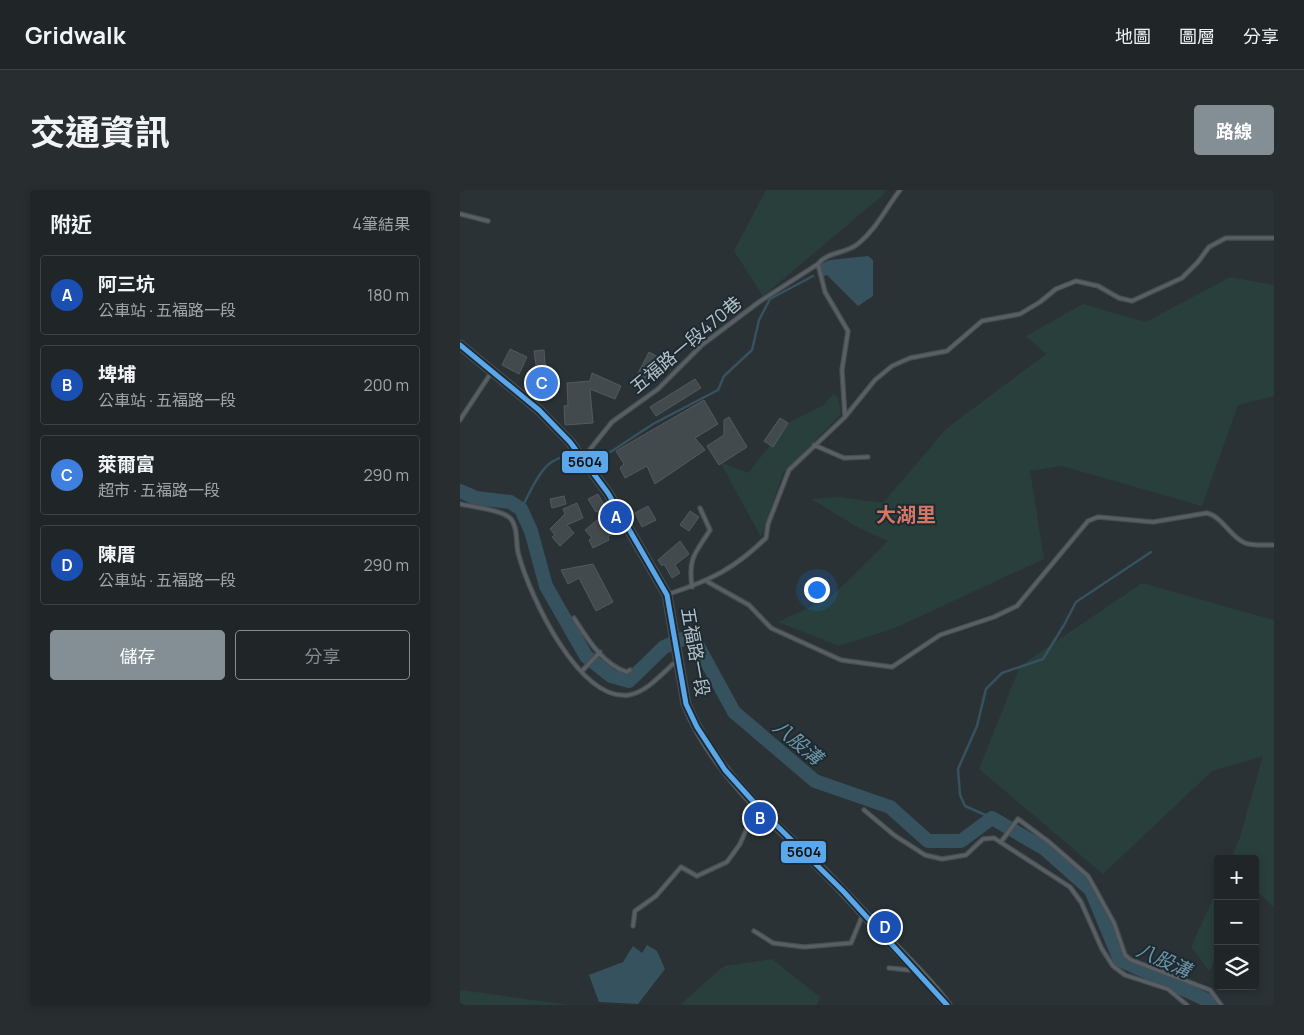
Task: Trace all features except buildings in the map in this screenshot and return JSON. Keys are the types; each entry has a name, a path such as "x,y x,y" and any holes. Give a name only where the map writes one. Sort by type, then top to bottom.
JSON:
{"main road":[{"name":"五福路一段","path":"460,345 540,410 608,493 667,595 675,632 686,704 692,719 722,765 756,806 916,967 947,1005"}],"lane":[{"name":"五福路一段470巷","path":"582,459 612,422 658,389 702,345 759,302 818,264 822,258 846,251 858,245 879,222 900,190"},
{"path":"460,214 488,220"},
{"path":"667,595 707,582 731,568 766,538 768,524 789,470 845,417 875,380 892,366 910,358 947,351 982,321 1020,314 1040,302 1056,289 1076,281 1098,286 1119,298 1132,301 1182,278 1198,262 1209,247 1226,238 1274,238"},
{"path":"818,264 825,292 848,331 842,370 845,417"},
{"path":"460,420 492,370"},
{"path":"814,445 844,458 868,457"},
{"path":"460,504 504,514 510,518 514,525 519,557 540,611 565,650 603,690 623,695 632,694 644,689 673,664 679,662"},
{"path":"692,587 689,568 692,556 710,530 700,508"},
{"path":"707,582 749,605 771,628 841,660 892,667 940,635 994,617 1017,606 1088,521 1098,517 1153,522 1207,513 1214,514 1235,536 1246,543 1274,545"},
{"path":"574,618 615,669 627,672 630,670"},
{"path":"583,671 600,652"},
{"path":"633,926 635,911 656,896 681,867 697,876 727,862 740,844 756,806"},
{"path":"864,810 894,835 925,855 942,859 966,855 983,839 994,838 1070,887 1080,902 1102,949 1113,966 1125,975 1168,989 1187,1005"},
{"path":"1002,842 1018,819 1049,842 1088,876 1114,923 1125,955 1131,960 1210,990 1221,1005"},
{"path":"754,931 773,943 804,947 851,943 863,913"},
{"path":"889,968 909,970 916,967"}],"green space":[{"path":"766,190 885,190 883,195 763,296 734,251"},
{"path":"1230,277 1274,285 1274,396 1238,405 1202,506 1062,466 1030,471 1044,559 895,628 839,646 778,622 831,597 888,541 861,529 811,499 839,497 883,503 947,428 1046,354 1026,336 1083,304 1146,322"},
{"path":"833,394 838,397 841,414 783,473 761,537 720,462 748,473 788,423 824,405"},
{"path":"1142,583 1274,620 1274,908 1259,892 1259,855 1233,855 1240,837 1263,756 1212,771 1103,874 979,769 1020,666"},
{"path":"1214,897 1214,960 1210,972 1191,947"},
{"path":"772,959 820,997 817,1005 680,1005 724,966"},
{"path":"460,990 571,1005 460,1005"}],"water":[{"path":"868,256 873,260 873,296 858,306 827,275 821,277 821,264 830,260"},
{"path":"647,945 657,951 665,969 638,1004 599,1002 589,975 623,962 633,946 642,953"}],"waterway":[{"path":"591,457 596,458 612,451 653,424 718,390 724,376 752,350 759,320 770,299 813,276"},
{"path":"521,509 536,480 548,465 565,456 577,456"},
{"name":"八股溝","path":"460,491 476,498 510,502 521,509 531,531 546,586 586,656 611,676 629,681 664,647 692,635 734,712 815,781 890,807 928,841 961,841 992,818 1045,849 1091,890 1120,960 1207,1000 1210,1005"},
{"path":"992,818 965,806 960,795 958,769 977,726 986,689 1002,673 1043,659 1076,602 1151,552"}],"transit line":[{"name":"5604","path":"460,345 539,410 570,442 608,493 667,595 686,704 697,727 725,770 760,809 843,891 947,1005"}],"place":[{"name":"萊爾富","path":"542,383"},
{"name":"阿三坑","path":"616,517"},
{"name":"埤埔","path":"760,818"},
{"name":"陳厝","path":"885,927"}],"district":[{"name":"大湖里","path":"906,515"}]}
